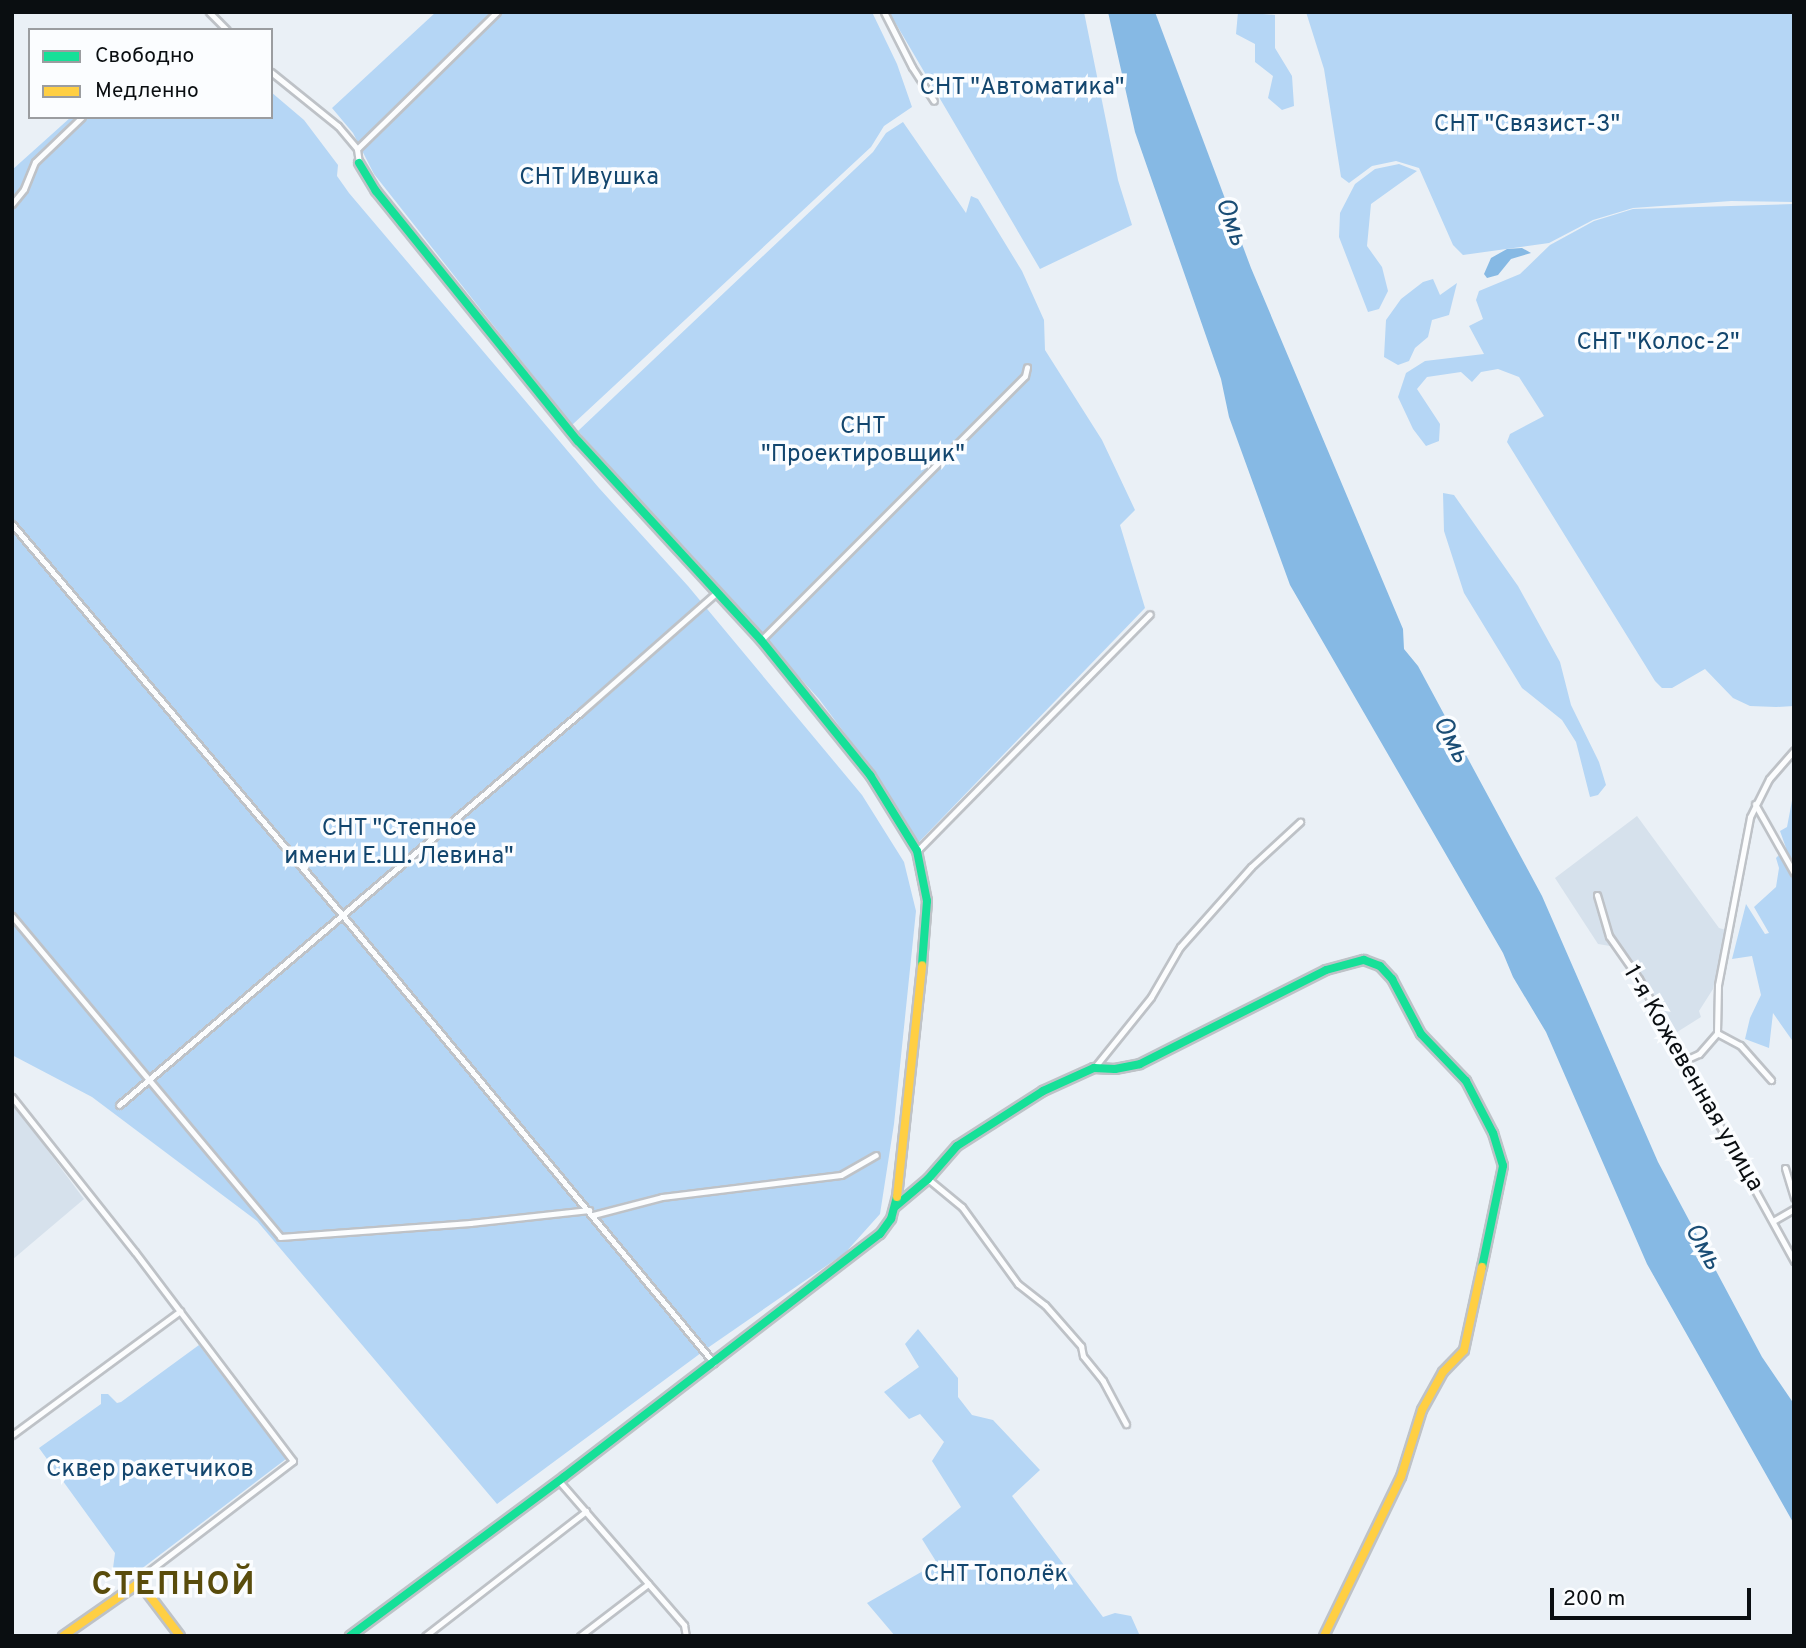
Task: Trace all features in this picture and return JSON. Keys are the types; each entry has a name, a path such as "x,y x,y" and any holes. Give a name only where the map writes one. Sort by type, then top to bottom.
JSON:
{"street":[{"path":"209,12 225,28"},
{"path":"357,149 497,12"},
{"path":"884,12 912,66 934,100"},
{"path":"273,74 338,126 357,149 359,163 376,191 578,441 761,640 870,775 902,821 918,851 927,901 926,933 896,1206"},
{"path":"12,204 24,189 35,162 80,119"},
{"path":"761,640 1025,376 1027,367"},
{"path":"12,524 344,916 714,1363"},
{"path":"119,1104 344,916 717,592"},
{"path":"918,851 1150,614"},
{"path":"1683,1061 1699,1054 1717,1033 1718,985 1755,804 1769,779 1794,750"},
{"path":"1755,804 1794,873"},
{"path":"350,1636 714,1363 880,1234 896,1206 928,1179 944,1156 975,1133 1043,1091 1094,1068 1152,997 1180,947 1251,867 1300,822"},
{"name":"1-я Кожевенная улица","path":"1597,895 1609,936 1639,979 1794,1261"},
{"path":"12,916 280,1237 591,1212 662,1197 841,1175 876,1155"},
{"path":"1094,1068 1115,1069 1140,1064 1280,990 1326,970 1364,960 1380,966 1392,978 1421,1034 1466,1081 1493,1133 1503,1166 1468,1339 1464,1350 1443,1372 1422,1410 1401,1478 1324,1636"},
{"path":"1717,1033 1740,1045 1771,1080"},
{"path":"12,1097 180,1311 293,1461 145,1574 136,1585 63,1636"},
{"path":"1785,1168 1794,1198"},
{"path":"928,1179 962,1207 1018,1284 1045,1305 1081,1346 1083,1356 1103,1381 1126,1424"},
{"path":"1773,1221 1794,1209"},
{"path":"12,1435 180,1311"},
{"path":"559,1480 684,1625 686,1636"},
{"path":"425,1636 586,1511"},
{"path":"580,1636 649,1584"},
{"path":"136,1585 146,1591 180,1636"}],"shaded area":[{"path":"1637,816 1719,928 1726,930 1713,989 1699,1011 1701,1017 1674,1034 1622,948 1598,944 1555,878"},
{"path":"16,1108 84,1199 12,1260 12,1109"}],"green space":[{"name":"СНТ Ивушка","path":"436,12 872,12 897,64 912,107 884,126 871,147 572,425 374,174 353,133 332,108"},
{"name":"СНТ \"Автоматика\"","path":"889,12 1084,12 1118,180 1132,225 1040,269"},
{"path":"1238,12 1275,15 1275,48 1292,76 1294,106 1282,110 1268,98 1273,76 1255,62 1255,44 1236,34"},
{"name":"СНТ \"Связист-3\"","path":"1306,12 1794,12 1794,202 1731,201 1633,208 1593,220 1549,243 1463,255 1453,245 1419,168 1396,161 1372,166 1349,183 1341,177 1324,69"},
{"name":"СНТ \"Степное имени Е.Ш. Левина\"","path":"273,94 304,120 338,165 337,176 349,193 599,488 688,586 862,795 904,862 916,911 894,1124 880,1214 845,1253 709,1347 497,1504 257,1221 92,1097 12,1055 12,170 69,119 273,119"},
{"name":"СНТ \"Проектировщик\"","path":"903,122 966,213 971,196 978,199 1022,271 1044,320 1045,350 1102,440 1135,510 1120,525 1145,608 919,842 870,767 819,699 578,431 873,152 886,133"},
{"path":"1399,164 1417,171 1371,204 1367,246 1382,267 1388,291 1379,309 1368,312 1339,237 1340,213 1355,184 1375,169"},
{"name":"СНТ \"Колос-2\"","path":"1794,204 1794,706 1750,706 1733,698 1705,669 1672,688 1662,688 1655,681 1507,442 1510,434 1544,416 1519,377 1498,369 1481,372 1472,382 1461,372 1427,377 1417,389 1440,424 1439,441 1426,446 1413,429 1398,397 1406,373 1425,361 1484,354 1469,326 1483,319 1476,300 1479,291 1520,274 1550,245 1594,221 1633,209"},
{"path":"1433,279 1440,295 1457,283 1449,315 1432,320 1428,337 1415,348 1409,361 1398,365 1384,357 1386,320 1401,299 1423,282"},
{"path":"1443,493 1454,495 1518,586 1560,662 1571,705 1599,762 1606,785 1598,795 1590,797 1576,742 1562,720 1522,688 1464,593 1444,531"},
{"path":"1794,790 1794,1043 1773,1013 1769,1048 1745,1039 1750,1018 1761,995 1752,956 1732,959 1746,904 1765,934 1769,933 1754,907 1776,887 1779,868 1776,858 1786,848 1780,831 1787,827"},
{"name":"СНТ Тополёк","path":"918,1329 958,1378 958,1397 972,1415 993,1420 1040,1470 1012,1496 1103,1617 1115,1613 1131,1616 1140,1636 895,1636 867,1603 937,1563 922,1539 961,1507 932,1461 944,1442 920,1414 909,1419 884,1392 919,1367 905,1344"},
{"name":"Сквер ракетчиков","path":"199,1345 286,1459 132,1576 129,1572 119,1578 112,1576 115,1553 39,1448 101,1404 101,1394 108,1394 117,1403 121,1402"}],"water":[{"name":"Омь","path":"1108,12 1155,12 1251,268 1403,629 1404,649 1418,666 1542,896 1658,1162 1762,1357 1794,1404 1794,1524 1647,1264 1546,1032 1290,585 1229,417 1221,379 1135,132"},
{"path":"1522,248 1531,253 1511,259 1498,275 1487,278 1484,274 1491,258 1507,249"}],"traffic: fast":[{"path":"359,163 376,191 578,441 761,640 870,775 917,851 927,901 922,965"},
{"path":"896,1206 928,1179 957,1146 1043,1091 1094,1068 1115,1069 1140,1064 1326,970 1364,960 1380,966 1392,979 1421,1034 1466,1081 1493,1133 1503,1166 1482,1267"},
{"path":"350,1636 564,1477 880,1234 891,1219 897,1197"}],"traffic: slow":[{"path":"897,1197 922,965"},
{"path":"1324,1636 1401,1477 1422,1410 1443,1372 1464,1350 1482,1267"},
{"path":"63,1636 136,1585 146,1591 180,1636"}],"district":[{"name":"СТЕПНОЙ","path":"174,1586"}]}
